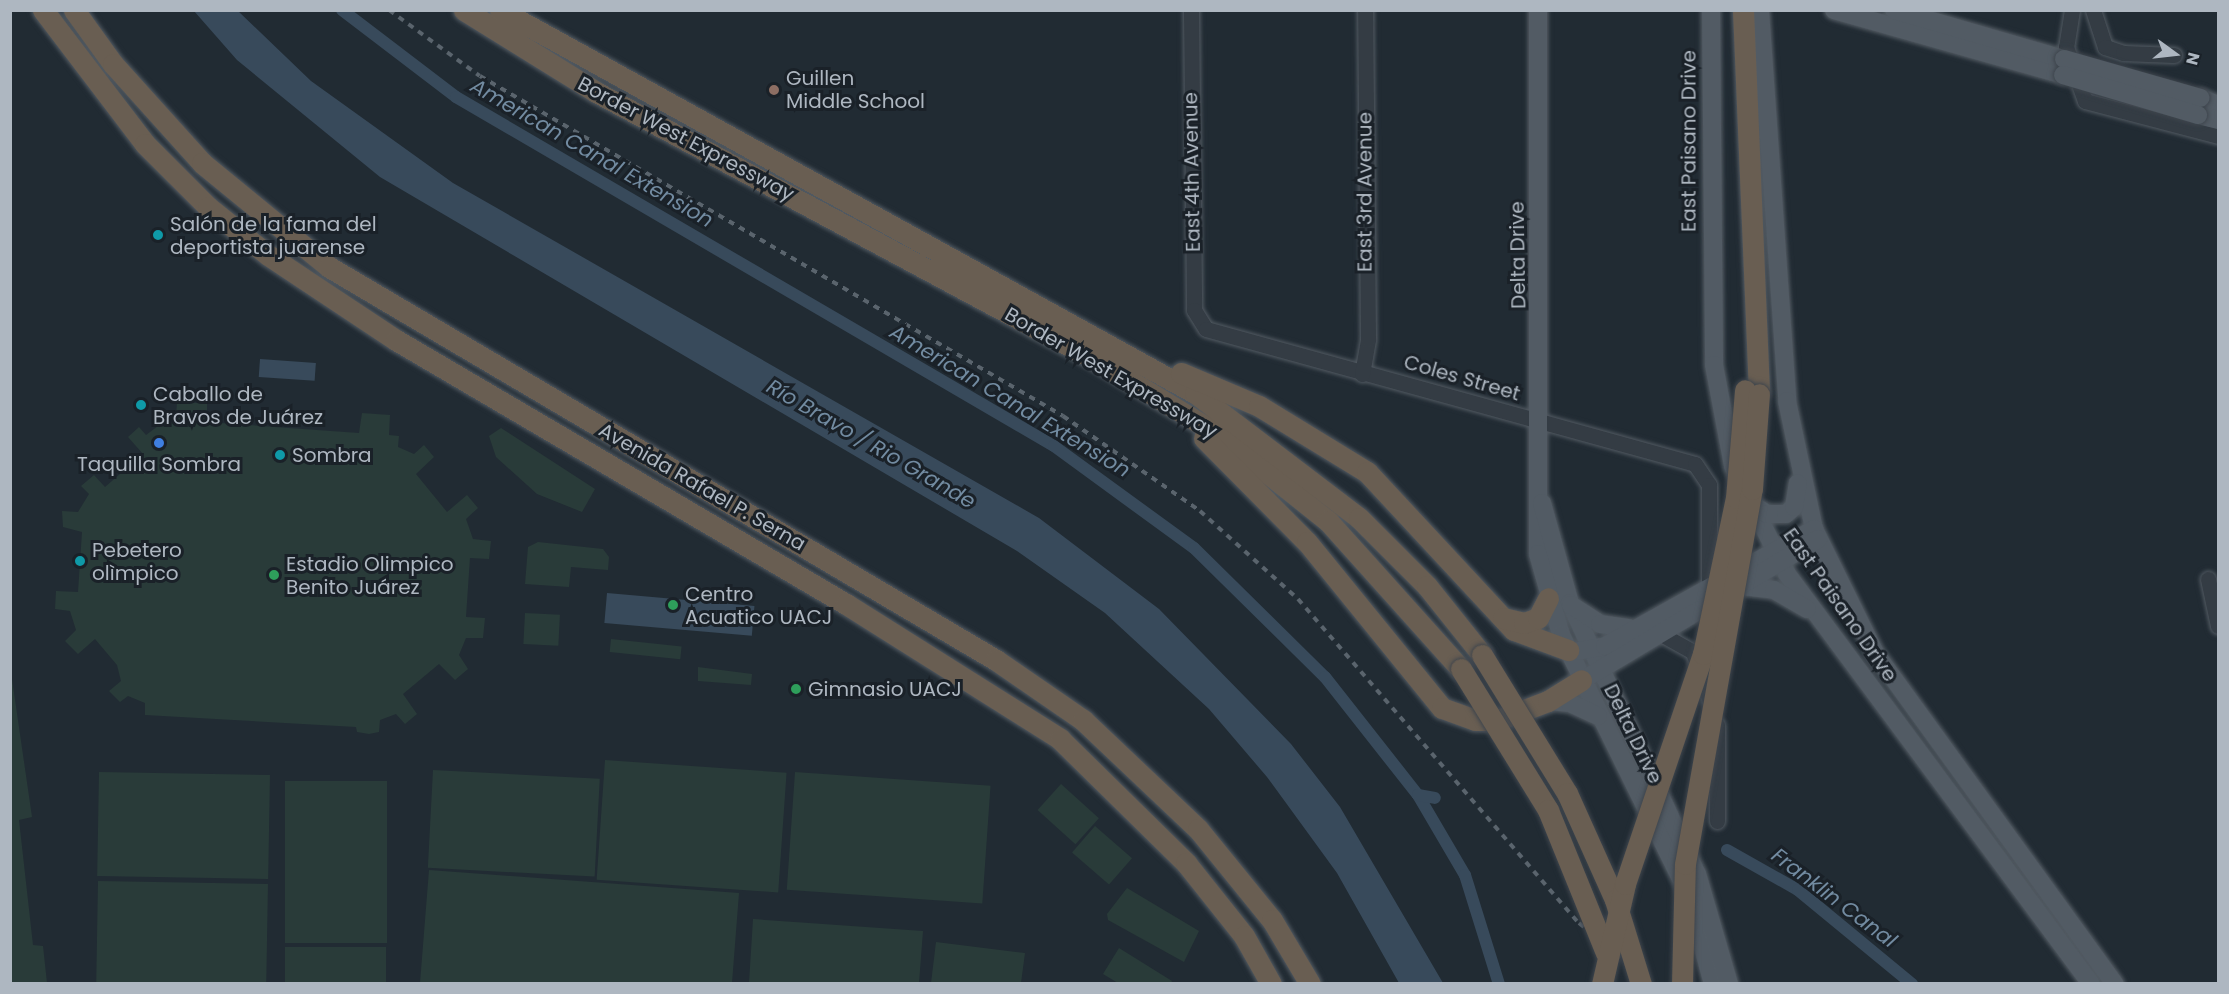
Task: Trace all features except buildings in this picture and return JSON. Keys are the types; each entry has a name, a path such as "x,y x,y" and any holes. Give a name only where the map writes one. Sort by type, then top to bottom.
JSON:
{"highway":[{"name":"Avenida Rafael P. Serna","path":"43,10 145,144 208,207 268,255 396,340 846,604 1060,739 1186,863 1244,936 1271,984"},
{"name":"Avenida Rafael P. Serna","path":"74,10 113,64 202,163 329,267 996,660 1083,720 1218,852 1272,920 1310,984"},
{"name":"Border West Expressway","path":"464,10 660,114"},
{"path":"500,10 660,114 1099,346 1195,393 1309,475 1394,551 1482,655 1567,793 1615,900 1641,984"},
{"path":"1602,984 1625,884 1703,654 1736,498 1752,390 1731,10"},
{"path":"1682,984 1685,864 1752,489 1752,390 1743,10"},
{"name":"Border West Expressway","path":"1099,346 1141,386 1229,442 1328,521 1461,669 1548,810 1589,904 1616,984"},
{"path":"1099,346 1259,406 1367,472 1501,617 1527,638 1568,650"},
{"path":"1141,386 1254,483 1442,708 1475,720 1498,720 1548,701 1590,676"},
{"path":"1501,617 1524,623 1538,618 1548,598"}],"main road":[{"name":"Delta Drive","path":"1538,10 1541,498 1535,537 1548,598 1568,650 1590,676 1697,874 1709,932 1713,984"},
{"name":"East Paisano Drive","path":"1711,10 1714,366 1724,434 1746,501 1776,557 1815,613 2033,903 2091,984"},
{"name":"East Paisano Drive","path":"1760,10 1775,267 1799,474 1816,534 1875,653 2050,890 2115,984"},
{"path":"1834,10 2064,67 2212,108"},
{"path":"1894,10 2064,67"},
{"path":"1746,501 1767,514 1786,514 1794,507 1799,474"},
{"name":"Delta Drive","path":"1541,498 1570,603 1589,650 1590,676 1598,716 1709,932 1729,984"},
{"path":"1738,578 1749,545 1746,501"},
{"path":"1590,676 1661,634 1738,578 1816,534"},
{"path":"1738,578 1774,590 1815,613"},
{"path":"1568,650 1589,650 1630,628 1716,592"},
{"path":"1570,603 1600,624 1630,628"},
{"path":"1548,701 1570,703 1598,716"}],"street":[{"name":"East 4th Avenue","path":"1191,10 1194,310 1206,329"},
{"name":"East 3rd Avenue","path":"1362,374 1368,339 1365,10"},
{"path":"2072,10 2066,47 2085,101 2218,136"},
{"path":"2093,10 2105,47 2123,53 2174,56"},
{"name":"Coles Street","path":"1206,329 1541,424 1686,461 1704,472 1709,484 1716,592"},
{"path":"2208,579 2218,626"},
{"path":"1716,592 1717,820"},
{"path":"1661,634 1684,643 1703,669 1717,737"}],"shaded area":[{"name":"Estadio Olimpico Benito Juárez","path":"177,401 207,404 207,422 359,433 362,413 390,415 389,435 399,436 398,447 414,454 424,445 434,457 416,474 447,512 467,495 478,508 466,519 473,539 491,541 489,559 470,558 466,617 485,618 483,638 466,638 459,655 468,669 455,680 439,664 403,694 417,714 405,724 396,714 380,720 379,732 369,734 357,732 356,727 145,715 145,703 128,696 120,702 109,691 121,681 117,665 95,639 78,654 65,641 76,630 70,611 55,609 56,591 78,592 82,532 63,527 62,511 78,512 89,494 81,486 94,475 105,487 143,454 128,437 139,427 146,435 166,420 176,420"},
{"path":"501,428 595,489 582,512 537,494 496,457 489,436"},
{"path":"538,542 603,549 609,557 608,570 571,567 569,587 525,584 528,547"},
{"path":"525,613 560,615 558,646 523,644"},
{"path":"611,639 682,646 680,659 610,652"},
{"path":"698,667 752,674 751,685 698,681"},
{"path":"11,672 32,817 19,820 33,945 43,946 47,983 11,983"},
{"path":"605,760 787,773 778,892 597,880"},
{"path":"433,770 600,779 595,877 428,868"},
{"path":"99,772 270,775 268,879 97,876"},
{"path":"795,772 991,786 982,903 787,890"},
{"path":"285,781 387,781 387,943 285,943"},
{"path":"1061,784 1099,818 1075,844 1038,810"},
{"path":"1095,826 1132,858 1109,885 1072,852"},
{"path":"429,870 739,893 732,983 420,983"},
{"path":"98,881 268,884 266,984 96,983"},
{"path":"1127,888 1199,931 1184,962 1108,920 1107,914"},
{"path":"753,919 923,931 919,983 749,983"},
{"path":"936,942 1025,953 1021,983 931,983"},
{"path":"285,947 386,947 386,983 285,983"},
{"path":"1119,948 1172,981 1171,983 1118,983 1103,974"}],"water":[{"name":"Río Bravo / Rio Grande","path":"194,11 238,11 311,81 453,183 1039,518 1159,609 1291,744 1340,807 1443,983 1399,983 1337,873 1267,777 1209,709 1105,613 1017,551 380,177 237,60"},
{"path":"260,359 316,363 315,381 259,377"},
{"path":"607,593 754,606 752,636 604,623"}],"waterway":[{"name":"American Canal Extension","path":"342,10 456,97 1054,446 1194,548 1325,677 1418,795 1465,875 1499,984"},
{"name":"Franklin Canal","path":"1418,795 1435,798"},
{"name":"Franklin Canal","path":"1727,850 1798,890 1912,984"}],"railway":[{"path":"389,10 480,76 1063,416 1200,511 1298,599 1579,923 1654,984"}],"place":[{"name":"Guillen Middle School","path":"774,90"},
{"name":"Salón de la fama del deportista juarense","path":"158,235"},
{"name":"Caballo de Bravos de Juárez","path":"141,405"},
{"name":"Taquilla Sombra","path":"159,443"},
{"name":"Sombra","path":"280,455"},
{"name":"Pebetero olìmpico","path":"80,561"},
{"name":"Estadio Olimpico Benito Juárez","path":"274,575"},
{"name":"Centro Acuatico UACJ","path":"673,605"},
{"name":"Gimnasio UACJ","path":"796,689"}]}
